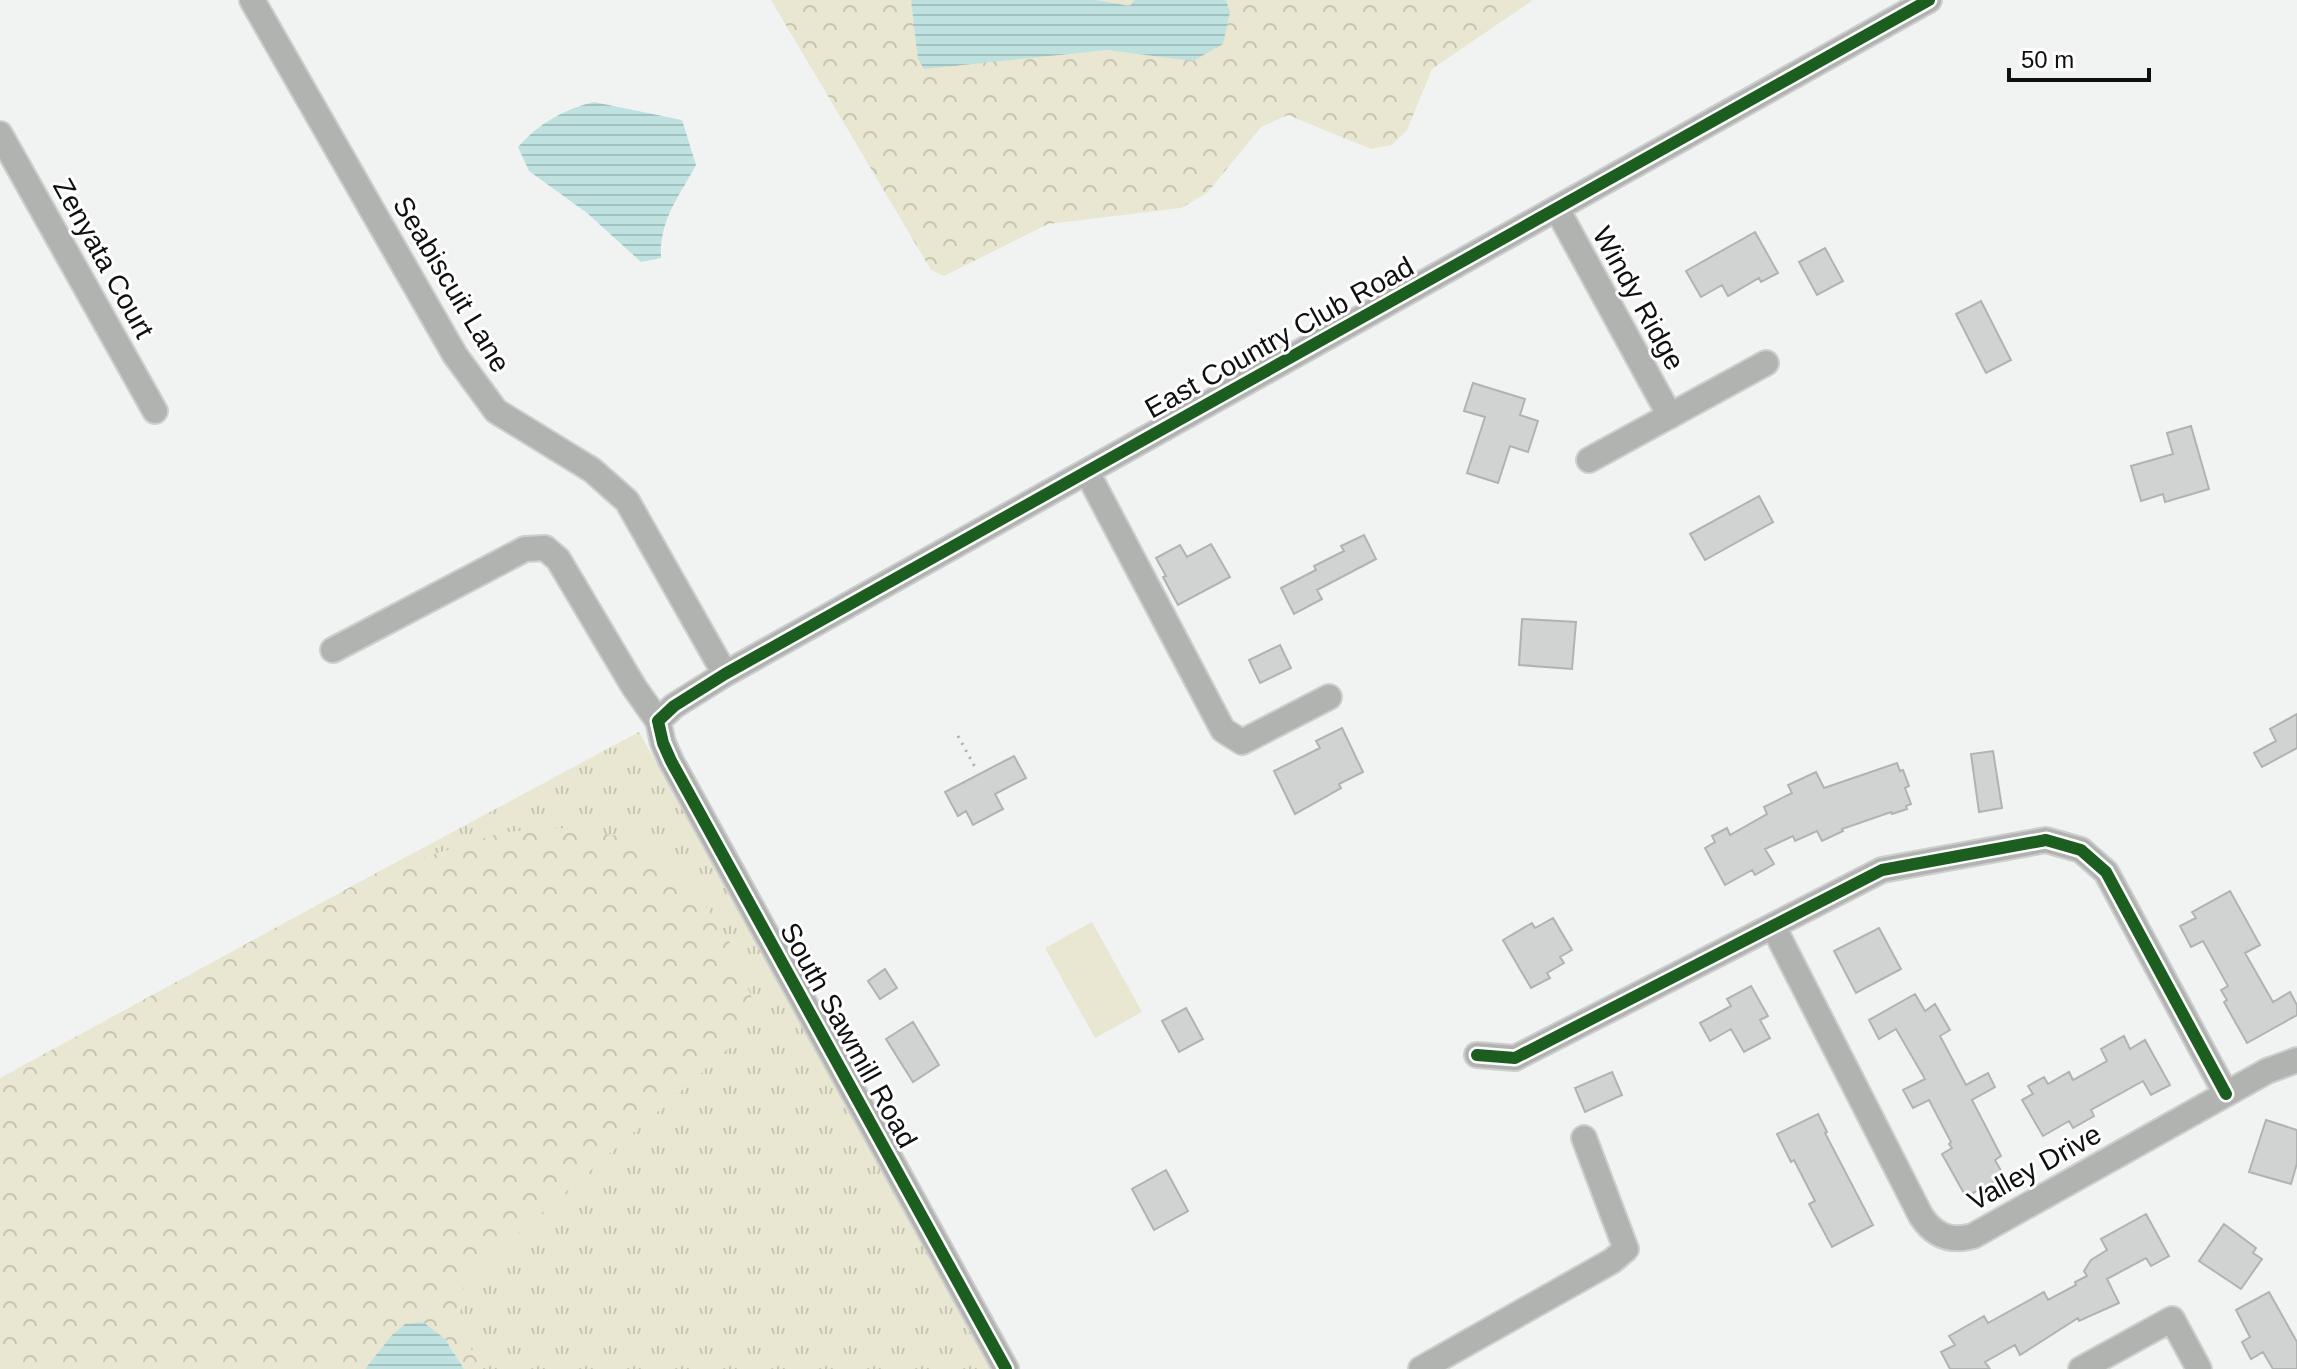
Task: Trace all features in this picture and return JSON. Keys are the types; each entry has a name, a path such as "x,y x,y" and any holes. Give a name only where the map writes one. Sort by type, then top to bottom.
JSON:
{"street":[{"name":"Seabiscuit Lane","path":"252,0 455,355 496,411 592,470 627,501 725,674"},
{"name":"East Country Club Road","path":"658,721 674,706 725,674 1929,0"},
{"name":"Zenyata Court","path":"0,134 155,411"},
{"name":"Windy Ridge","path":"1557,209 1670,416"},
{"name":"Windy Ridge","path":"1589,460 1766,363"},
{"path":"1087,472 1223,730 1242,742 1329,697"},
{"name":"South Sawmill Road","path":"333,650 525,549 545,548 558,559 634,687 658,721 671,761 1006,1369"},
{"path":"1477,1055 1515,1058 1882,870 2046,840 2081,850 2106,872 2226,1094"},
{"name":"Valley Drive","path":"1773,926 1921,1216 1940,1235 1962,1239 1973,1236 2267,1071 2297,1060"},
{"path":"1421,1369 1612,1261 1626,1249 1584,1138"},
{"path":"2081,1369 2172,1319 2199,1369"},
{"path":"1447,1369 1496,1342"}],"path":[{"path":"958,736 976,769"}],"green space":[{"path":"771,0 1533,0 1432,69 1407,130 1392,145 1371,149 1288,115 1261,127 1207,193 1181,208 1048,224 944,276 931,270"},
{"path":"639,732 993,1369 482,1369 458,1326 465,1280 739,1040 754,1003 378,872"},
{"path":"565,828 631,838 695,890 732,946 754,1004 739,1040 465,1280 458,1326 482,1369 464,1369 445,1339 392,1335 365,1369 0,1369 0,1078 378,872 504,832"},
{"path":"1092,922 1142,1012 1095,1038 1045,948"}],"water":[{"path":"911,0 1096,0 1130,6 1134,0 1226,0 1230,12 1223,44 1193,61 1107,50 924,69 918,59"},
{"path":"594,102 682,120 696,165 667,220 661,258 641,262 587,213 529,171 518,147 552,118"},
{"path":"423,1322 445,1339 464,1369 365,1369 392,1335 405,1324"}],"building":[{"path":"1755,232 1778,273 1761,282 1759,278 1728,296 1722,285 1701,297 1686,271"},
{"path":"1825,248 1843,281 1817,295 1799,262"},
{"path":"1981,301 2011,360 1986,373 1956,314"},
{"path":"1473,383 1525,399 1520,415 1538,421 1528,452 1510,446 1498,483 1467,473 1485,417 1464,411"},
{"path":"2191,426 2209,489 2165,502 2163,494 2141,501 2131,466 2173,454 2167,433"},
{"path":"1759,496 1773,522 1705,560 1690,534"},
{"path":"1364,535 1376,559 1317,590 1322,599 1294,614 1281,588 1316,570 1314,566 1344,551 1341,546"},
{"path":"1211,544 1230,577 1178,605 1156,558 1180,545 1187,557"},
{"path":"1522,619 1576,622 1572,669 1519,665"},
{"path":"1280,645 1291,668 1260,683 1249,660"},
{"path":"2297,714 2297,748 2262,767 2254,753 2276,741 2270,729"},
{"path":"1342,728 1363,772 1339,784 1341,788 1295,814 1274,771 1320,748 1316,741"},
{"path":"1993,751 2002,808 1979,812 1971,754"},
{"path":"1014,756 1026,778 995,794 1003,809 973,825 966,811 958,816 945,792"},
{"path":"1897,763 1909,786 1905,788 1911,804 1906,806 1907,809 1842,829 1822,841 1817,831 1795,841 1793,836 1765,849 1774,864 1755,875 1752,870 1725,885 1705,848 1715,842 1712,836 1727,828 1730,835 1767,814 1764,807 1792,793 1788,785 1816,772 1824,788"},
{"path":"2230,891 2260,945 2245,953 2273,1002 2290,992 2297,1005 2297,1015 2247,1043 2224,1002 2227,1000 2221,990 2228,986 2203,941 2191,947 2180,926 2196,918 2192,912"},
{"path":"1553,918 1572,950 1560,957 1564,963 1547,973 1550,978 1531,988 1503,940 1532,923 1535,928"},
{"path":"1879,928 1901,969 1856,993 1834,951"},
{"path":"885,969 897,988 880,999 868,981"},
{"path":"1751,986 1768,1016 1760,1020 1770,1038 1744,1052 1731,1029 1710,1041 1700,1023 1731,1006 1727,999"},
{"path":"1915,994 1925,1011 1935,1004 1950,1030 1940,1036 1966,1085 1988,1073 1995,1087 1972,1100 2001,1156 1995,1160 2004,1176 1966,1197 1942,1154 1952,1148 1951,1142 1929,1100 1913,1108 1903,1090 1925,1079 1896,1029 1879,1039 1869,1020"},
{"path":"1186,1008 1203,1039 1179,1052 1162,1021"},
{"path":"913,1022 939,1065 913,1082 886,1039"},
{"path":"2124,1036 2130,1049 2145,1040 2170,1085 2151,1095 2143,1081 2091,1110 2094,1116 2073,1128 2069,1121 2043,1136 2022,1100 2033,1094 2028,1086 2044,1077 2048,1084 2069,1072 2073,1080 2107,1061 2101,1049"},
{"path":"1612,1072 1622,1095 1585,1112 1575,1088"},
{"path":"1818,1114 1873,1225 1832,1247 1809,1204 1815,1201 1777,1134"},
{"path":"2266,1120 2297,1130 2297,1163 2291,1184 2249,1172"},
{"path":"1166,1170 1188,1211 1154,1230 1132,1189"},
{"path":"2146,1214 2169,1256 2151,1266 2146,1258 2107,1279 2119,1303 2079,1321 2078,1318 2020,1355 2015,1345 1985,1362 1990,1369 1950,1369 1941,1352 1955,1345 1949,1336 1984,1316 1988,1323 2044,1292 2048,1300 2076,1285 2075,1282 2087,1276 2084,1271 2091,1260 2107,1250 2101,1239"},
{"path":"2224,1224 2256,1248 2253,1253 2262,1259 2241,1289 2199,1261"},
{"path":"2269,1292 2297,1342 2297,1369 2273,1369 2263,1352 2251,1359 2242,1342 2250,1337 2236,1310"}],"cycle path":[{"path":"1006,1369 671,761 658,721 674,706 725,674 1929,0"},
{"path":"1477,1055 1515,1058 1882,870 2046,840 2081,850 2106,872 2226,1094"}]}
